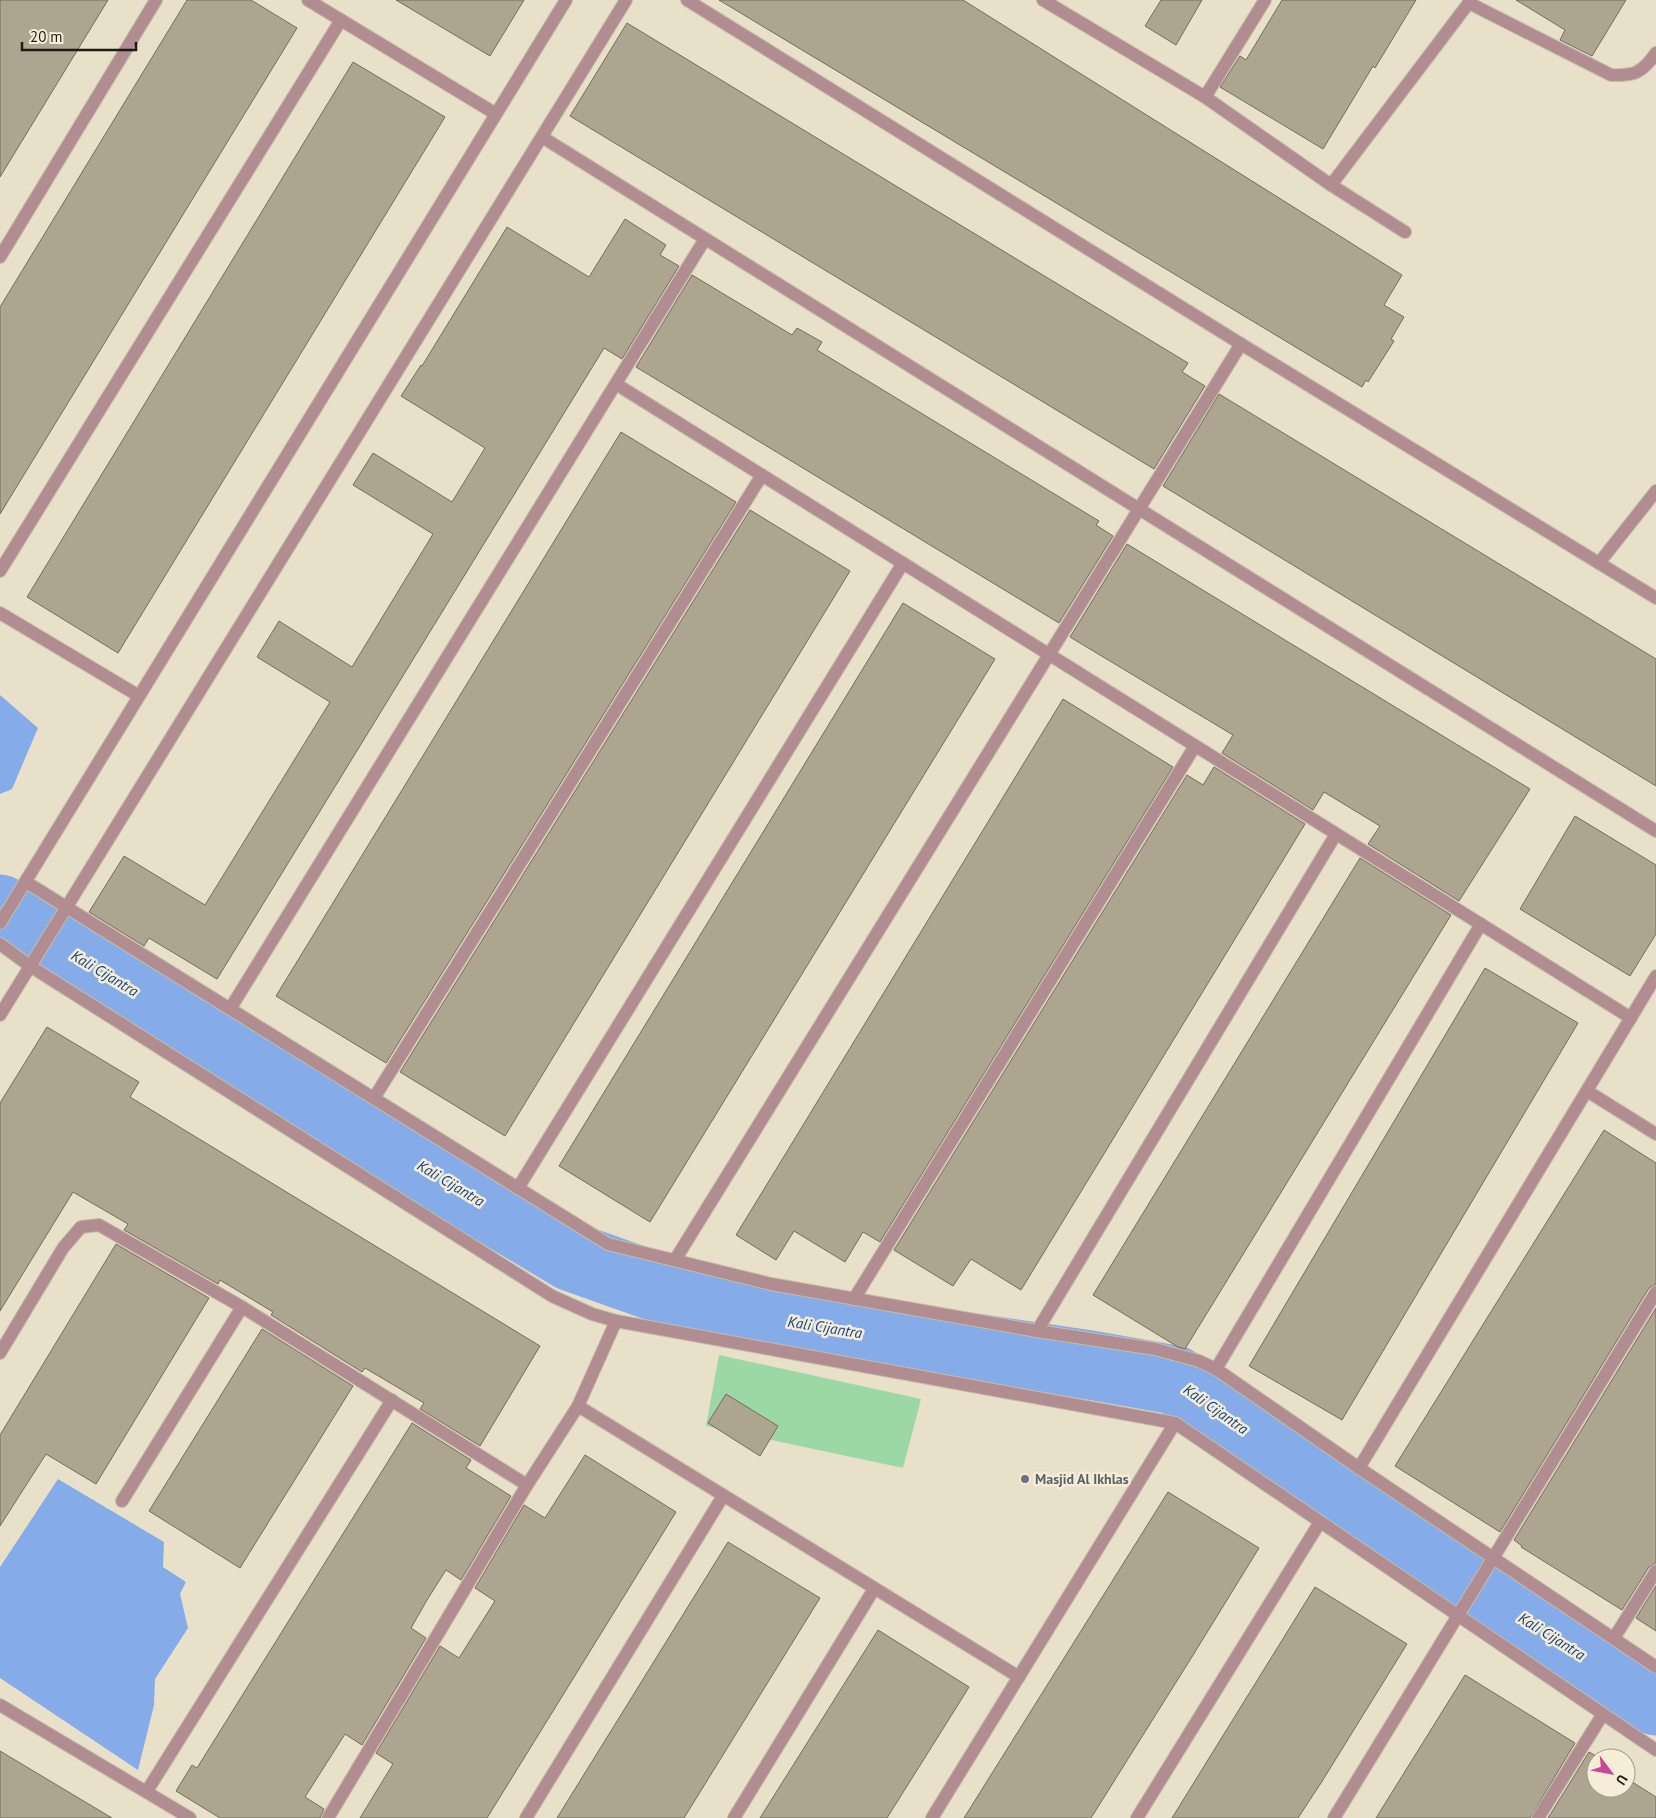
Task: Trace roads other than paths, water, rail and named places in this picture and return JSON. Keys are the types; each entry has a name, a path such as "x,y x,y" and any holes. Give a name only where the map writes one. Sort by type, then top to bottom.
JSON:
{"street":[{"path":"0,257 156,0"},
{"path":"308,0 496,114"},
{"path":"0,922 566,0"},
{"path":"0,1015 626,0"},
{"path":"687,0 1241,344 1656,598"},
{"path":"1043,0 1205,97 1331,185 1405,232"},
{"path":"1205,97 1265,0"},
{"path":"1331,185 1470,1 1611,75 1630,76 1643,68 1656,53"},
{"path":"0,571 341,20"},
{"path":"542,137 1656,831"},
{"path":"230,1009 705,239"},
{"path":"675,1260 1241,344"},
{"path":"616,384 1631,1018"},
{"path":"374,1098 762,475"},
{"path":"1600,563 1656,491"},
{"path":"518,1188 903,563"},
{"path":"0,613 139,696"},
{"path":"854,1299 1196,746"},
{"path":"1037,1331 1336,834"},
{"path":"26,882 64,912 230,1009 608,1244 770,1284 1037,1331 1155,1348 1199,1361 1216,1369 1490,1561 1656,1666"},
{"path":"1216,1369 1481,924"},
{"path":"0,944 32,962 552,1296 592,1314 616,1321 1176,1423 1656,1750"},
{"path":"1359,1468 1656,976"},
{"path":"1587,1091 1656,1134"},
{"path":"0,1353 63,1248 81,1227 99,1225 242,1307 527,1485"},
{"path":"1334,1818 1656,1292"},
{"path":"122,1501 242,1307"},
{"path":"328,1818 527,1485 578,1406 616,1321"},
{"path":"147,1791 392,1400"},
{"path":"578,1406 1019,1677"},
{"path":"932,1818 1176,1423"},
{"path":"526,1818 723,1496"},
{"path":"1137,1818 1320,1522"},
{"path":"1614,1638 1656,1571"},
{"path":"734,1818 874,1589"},
{"path":"0,1705 190,1818"},
{"path":"1538,1818 1602,1714"}],"water":[{"path":"0,695 38,728 12,789 0,794"},
{"path":"58,1479 164,1542 163,1567 186,1582 180,1594 188,1628 155,1679 154,1705 138,1770 0,1678 0,1567"}],"waterway":[{"name":"Kali Cijantra","path":"0,909 108,976 218,1039 389,1148 572,1257 724,1311 1090,1365 1175,1380 1480,1591 1656,1701"}],"place":[{"name":"Masjid Al Ikhlas","path":"1025,1479"}]}
